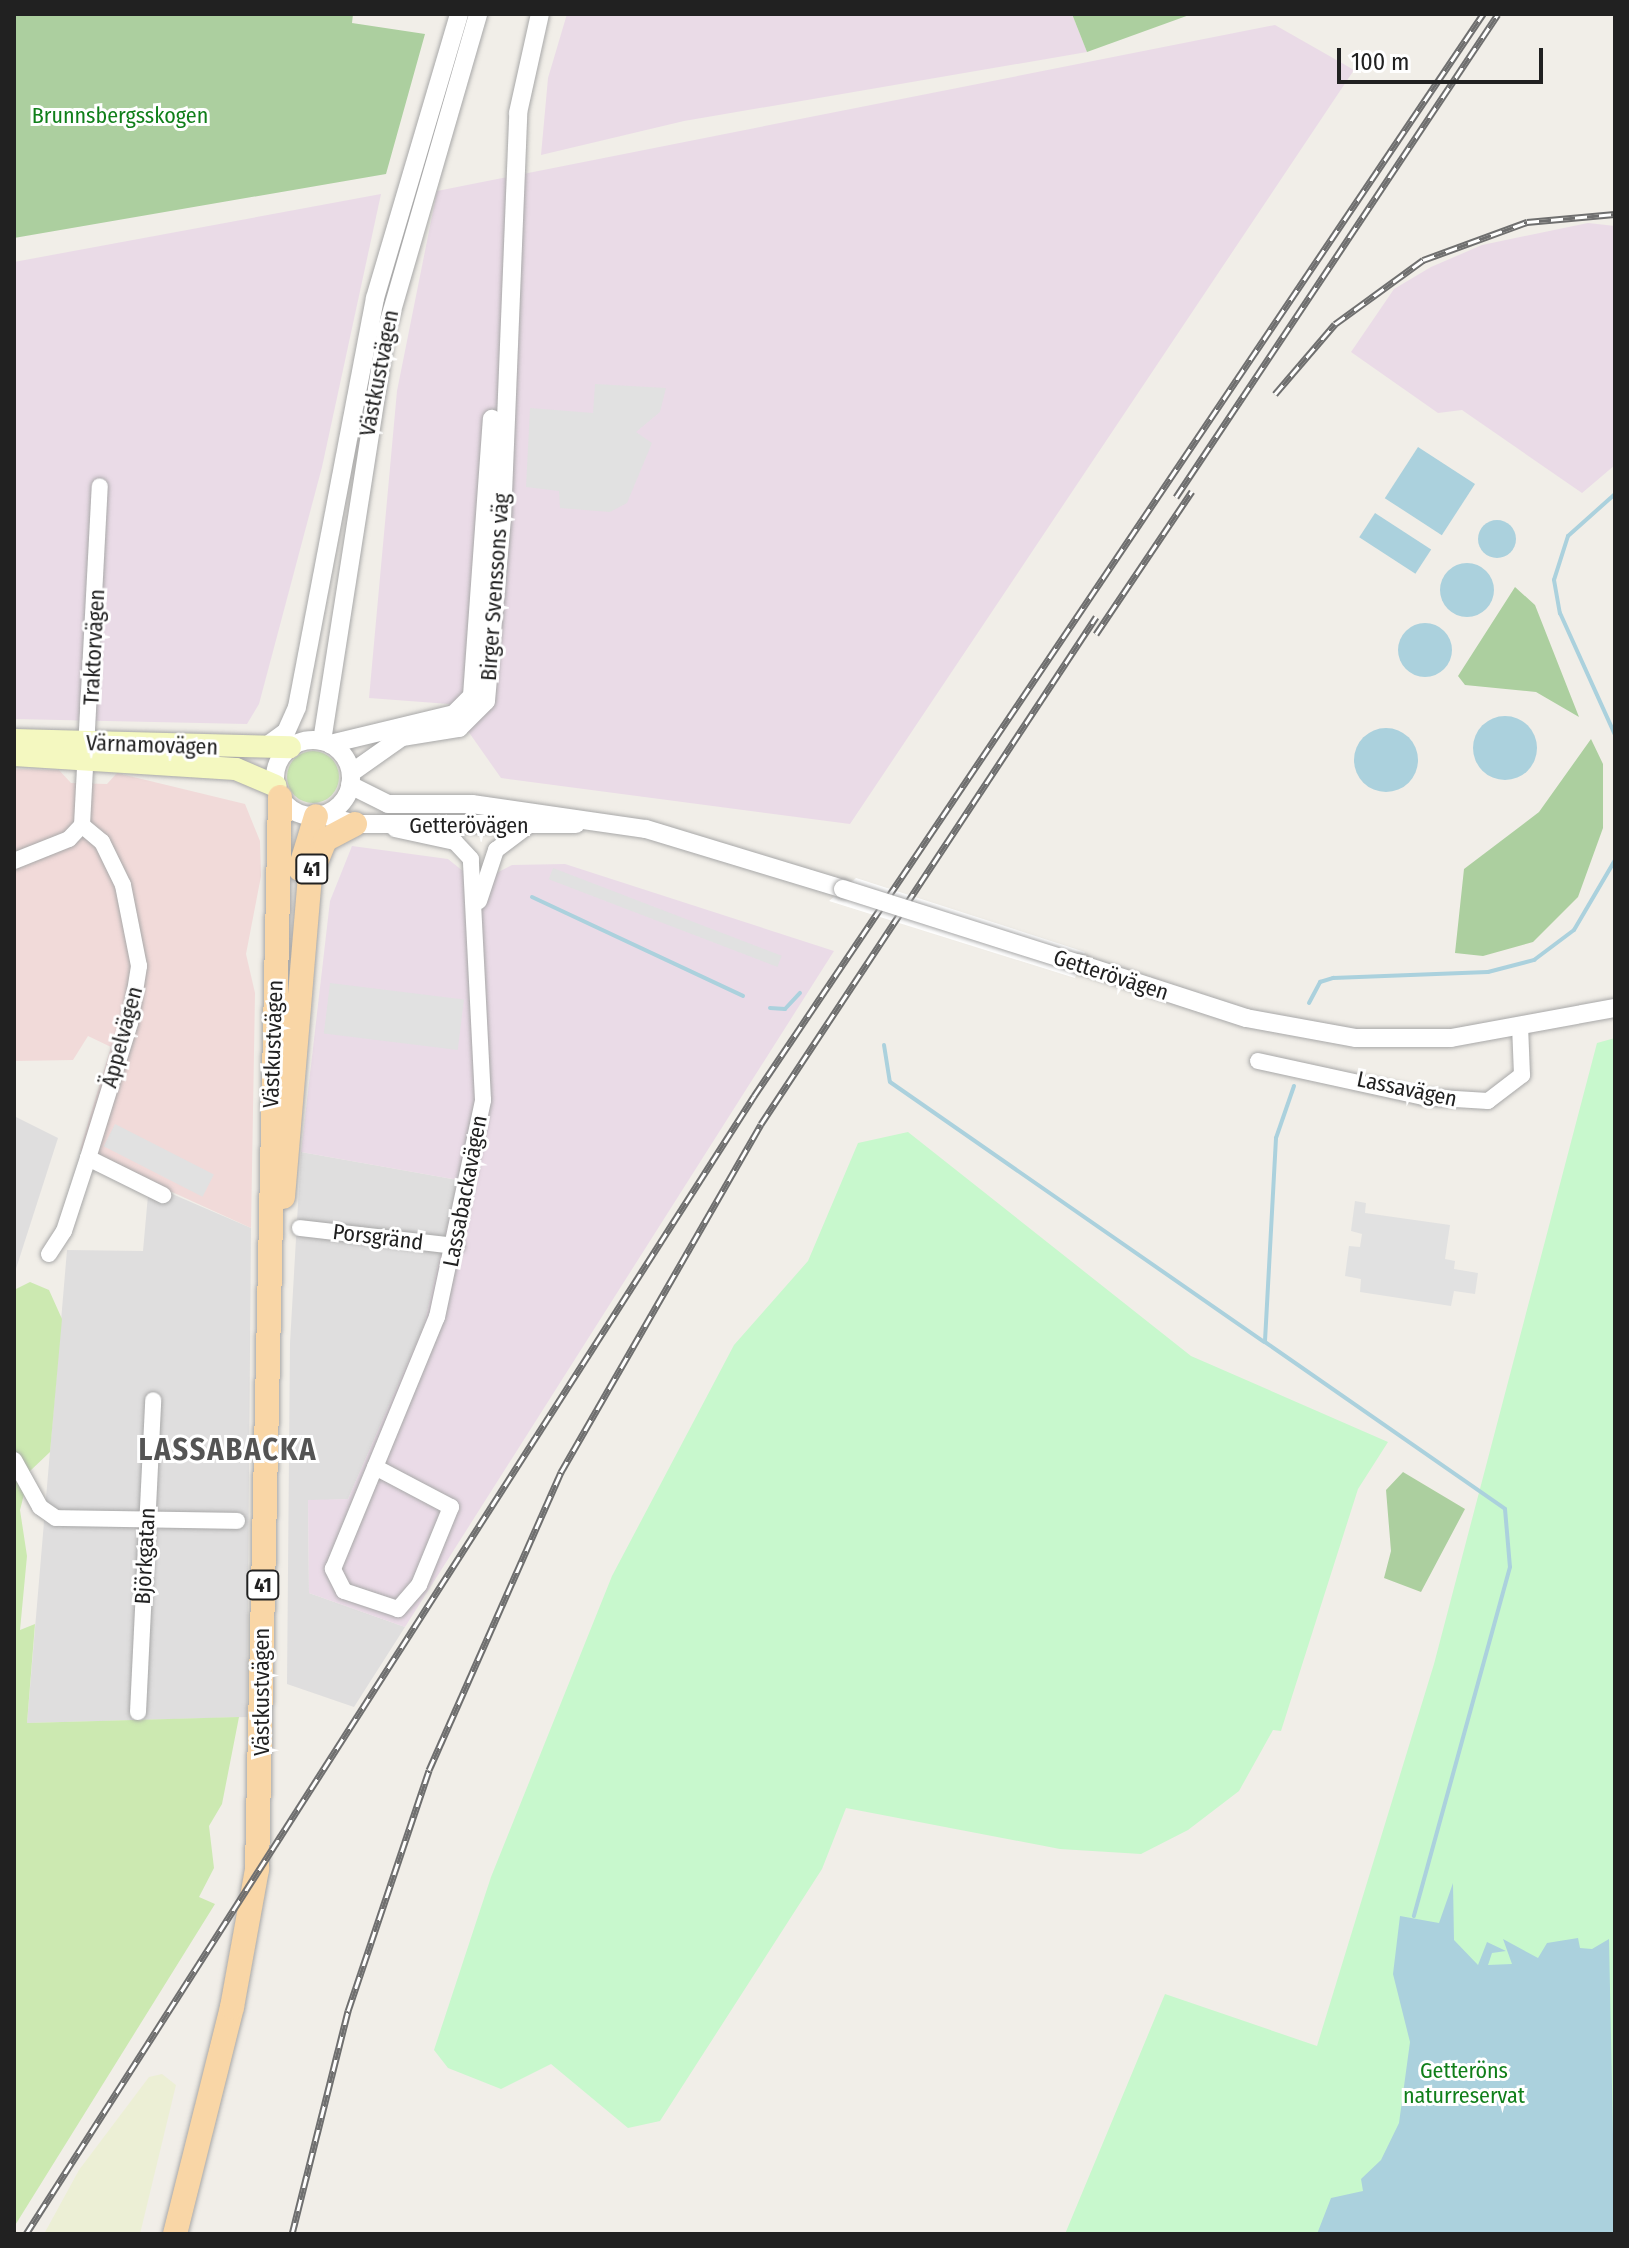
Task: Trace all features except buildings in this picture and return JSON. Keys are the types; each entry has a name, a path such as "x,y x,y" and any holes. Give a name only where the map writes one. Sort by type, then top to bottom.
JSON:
{"main road":[{"name":"Värnamovägen","path":"14,740 156,763 255,786 272,806 281,841"},
{"name":"Värnamovägen","path":"14,755 293,745"},
{"name":"Värnamovägen","path":"156,763 236,769 278,792"},
{"name":"41","path":"278,792 281,841"},
{"name":"Västkustvägen","path":"192,2234 246,2010 272,1846 282,1214 301,935 300,859 319,815"},
{"name":"Västkustvägen","path":"301,935 319,849 366,824"},
{"name":"Västkustvägen","path":"175,2234 232,2007 257,1869 281,841"}],"street":[{"name":"Västkustvägen","path":"265,747 292,723 375,298 459,14"},
{"name":"Västkustvägen","path":"326,742 387,328 478,14"},
{"name":"Birger Svenssons väg","path":"326,742 454,714 472,696 505,313 518,113 540,14"},
{"name":"Birger Svenssons väg","path":"350,779 402,737 459,728 486,701 502,519 505,313"},
{"name":"Traktorvägen","path":"82,825 100,486"},
{"name":"Västkustvägen","path":"293,745 308,708 315,613"},
{"path":"293,745 326,742 350,779"},
{"name":"41","path":"278,792 279,760 293,745"},
{"name":"41","path":"319,815 343,800 350,779"},
{"name":"Getterövägen","path":"350,779 388,804 481,816 619,824 1319,1034 1423,1040 1615,1008"},
{"path":"278,792 292,810 319,815"},
{"name":"Getterövägen","path":"319,815 366,824 481,816 527,827 619,824"},
{"path":"478,902 471,859 481,816"},
{"path":"478,902 491,860 481,816"},
{"path":"366,824 455,842 471,859"},
{"path":"14,861 69,839 82,825"},
{"name":"Äppelvägen","path":"49,1254 64,1231 88,1158 130,1023 139,966 123,885 102,842 82,825"},
{"path":"491,860 527,827"},
{"name":"Lassabackavägen","path":"375,1467 451,1507 419,1585 398,1609 344,1591 333,1575 375,1467 429,1343 456,1246 483,1100 478,902"},
{"name":"Lassavägen","path":"1258,1061 1471,1102 1501,1097 1517,1084 1525,1051 1520,1025"},
{"path":"88,1158 163,1195"},
{"name":"Porsgränd","path":"300,1228 456,1246"},
{"name":"Björkgatan","path":"138,1712 153,1400"},
{"path":"14,1460 56,1518 237,1521"}],"shaded area":[{"path":"567,14 1072,14 1087,52 684,121 541,155 548,78"},
{"path":"1275,25 1354,70 850,824 501,778 449,704 369,698 397,391 437,191"},
{"path":"381,194 322,467 259,704 247,724 14,719 14,262"},
{"path":"1588,223 1615,226 1615,465 1582,493 1462,410 1438,413 1351,352 1394,289 1431,267 1482,245"},
{"path":"595,384 666,388 660,412 636,432 652,443 627,503 610,512 560,508 559,491 526,487 530,408 593,413"},
{"path":"14,769 59,770 71,783 107,784 117,773 245,804 260,841 261,876 246,954 255,993 251,1228 80,1150 111,1047 88,1036 73,1060 14,1061"},
{"path":"352,846 448,859 464,872 489,877 512,865 565,864 834,951 405,1627 309,1593 308,1500 348,1499 424,1325 458,1180 301,1152 330,901"},
{"path":"553,868 782,956 777,967 549,879"},
{"path":"330,983 464,999 458,1050 324,1034"},
{"path":"14,1116 58,1138 14,1275"},
{"path":"115,1124 214,1174 203,1197 104,1146"},
{"path":"301,1152 458,1180 424,1325 348,1499 308,1501 309,1593 405,1627 354,1707 287,1684 290,1343"},
{"path":"149,1184 251,1228 247,1717 27,1723 67,1250 143,1251"},
{"path":"1355,1201 1366,1203 1365,1213 1450,1225 1445,1259 1455,1261 1454,1269 1478,1273 1475,1294 1454,1291 1451,1306 1360,1292 1361,1279 1345,1276 1349,1246 1360,1247 1362,1234 1351,1231"}],"green space":[{"name":"Brunnsbergsskogen","path":"14,14 353,14 352,23 425,34 386,174 14,238"},
{"path":"1072,14 1192,14 1087,52"},
{"path":"1515,587 1535,605 1579,717 1536,692 1465,685 1458,676"},
{"path":"1591,739 1603,764 1603,828 1578,897 1533,942 1483,956 1455,953 1464,869 1539,812"},
{"path":"313,751 331,759 339,777 331,795 313,803 295,795 287,777 295,759"},
{"name":"Getteröns naturreservat","path":"1615,1038 1615,2234 1065,2234 1165,1994 1317,2046 1434,1664 1597,1043"},
{"path":"908,1132 1191,1356 1388,1442 1358,1489 1281,1731 1273,1730 1239,1791 1188,1830 1141,1854 1060,1849 846,1808 822,1869 660,2121 628,2128 551,2064 501,2089 448,2068 434,2050 491,1877 612,1576 734,1345 808,1261 858,1143"},
{"path":"30,1282 49,1290 62,1319 50,1452 30,1471 20,1510 27,1556 20,1630 35,1624 27,1723 239,1717 222,1804 209,1826 214,1868 199,1897 215,1904 14,2227 14,1290"},
{"path":"1403,1472 1465,1509 1421,1592 1384,1578 1391,1551 1386,1490"},
{"path":"162,2074 176,2085 140,2234 44,2234 79,2170 149,2077"}],"water":[{"path":"1418,447 1475,484 1442,535 1385,498"},
{"path":"1375,513 1431,549 1415,574 1359,537"},
{"path":"1497,520 1511,525 1516,539 1511,553 1497,558 1483,553 1478,539 1483,525"},
{"path":"1467,563 1486,571 1494,590 1486,609 1467,617 1448,609 1440,590 1448,571"},
{"path":"1425,623 1444,631 1452,650 1444,669 1425,677 1406,669 1398,650 1406,631"},
{"path":"1499,716 1511,716 1528,725 1535,736 1535,760 1528,771 1511,780 1499,780 1487,775 1478,766 1473,754 1473,742 1478,730 1487,721"},
{"path":"1380,728 1392,728 1409,737 1416,748 1416,772 1409,783 1392,792 1380,792 1368,787 1359,778 1354,766 1354,754 1359,742 1368,733"},
{"path":"1453,1883 1454,1940 1478,1965 1487,1942 1506,1951 1492,1953 1488,1965 1512,1964 1503,1939 1538,1958 1547,1943 1578,1938 1580,1948 1592,1949 1609,1939 1615,2234 1317,2234 1331,2198 1363,2191 1361,2179 1381,2160 1399,2123 1410,2042 1393,1974 1400,1916 1439,1923"}],"pier":[{"path":"856,878 1085,952 1075,978 829,901"}],"waterway":[{"path":"1615,494 1568,536 1554,580 1560,613 1615,735"},
{"path":"1309,1003 1320,982 1333,978 1488,972 1534,960 1574,930 1615,860"},
{"path":"532,897 743,996"},
{"path":"770,1008 785,1009 800,993"},
{"path":"884,1045 890,1082 1264,1342"},
{"path":"1294,1086 1276,1138 1265,1342 1505,1509 1510,1567 1414,1916"}],"railway":[{"path":"26,2234 754,1096 1483,14"},
{"path":"1176,497 1498,14"},
{"path":"1275,394 1335,324 1423,260 1527,222 1615,214"},
{"path":"1096,634 1192,491"},
{"path":"292,2234 348,2011 429,1770 561,1472 761,1124 1096,617"}],"district":[{"name":"LASSABACKA","path":"228,1450"}]}
